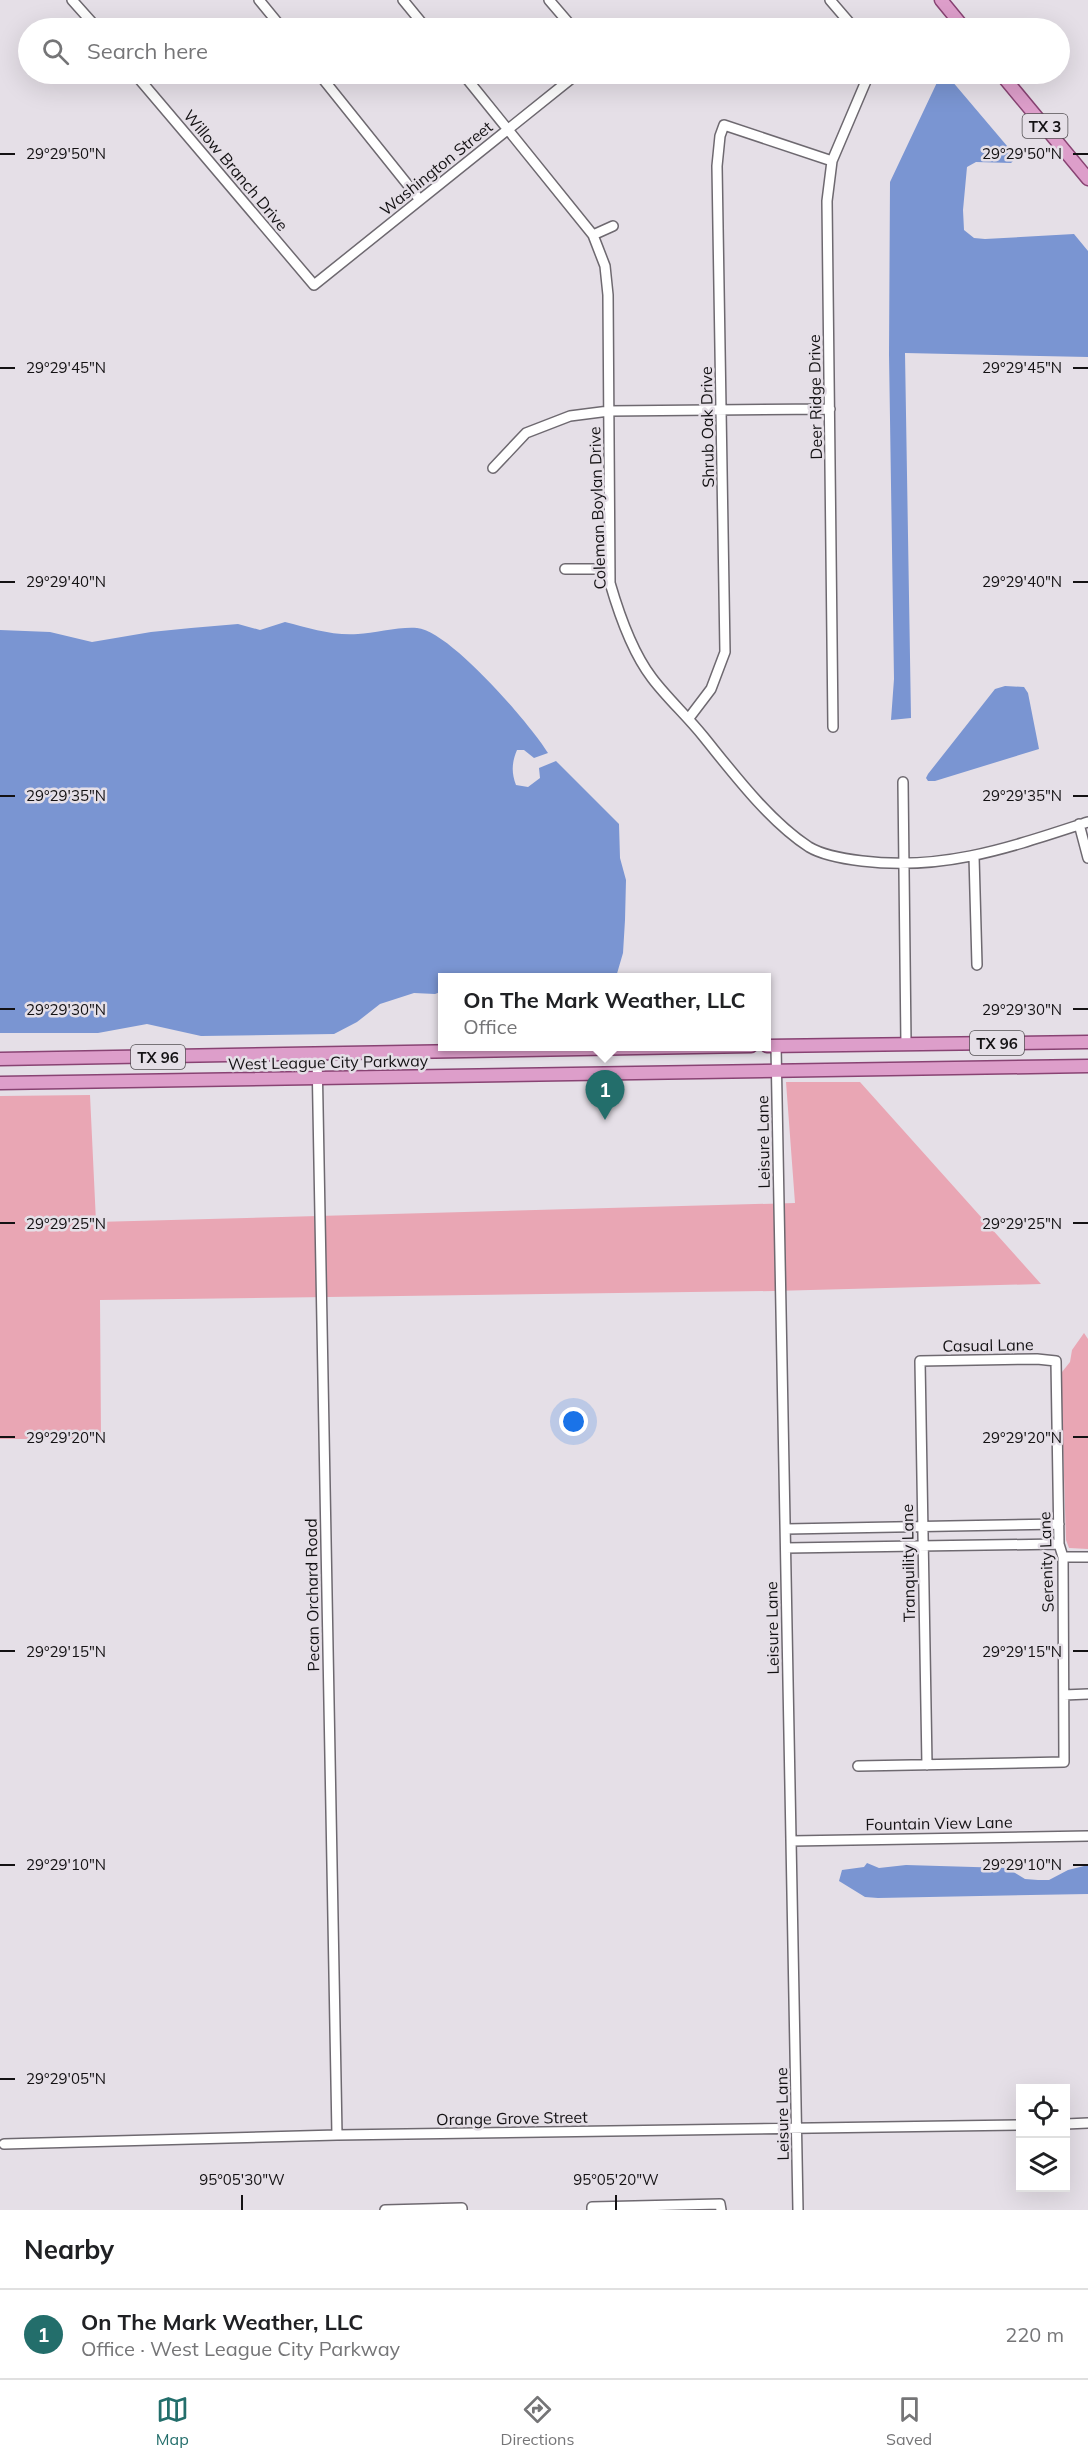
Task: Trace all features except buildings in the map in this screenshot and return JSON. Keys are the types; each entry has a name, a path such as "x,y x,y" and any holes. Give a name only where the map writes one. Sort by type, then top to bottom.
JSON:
{"main road":[{"path":"941,0 956,18"},
{"name":"TX 3","path":"1010,84 1088,179"},
{"name":"TX 96","path":"771,1046 1088,1042"},
{"name":"West League City Parkway","path":"0,1059 503,1051"},
{"name":"West League City Parkway","path":"0,1083 1088,1066"}],"street":[{"path":"72,0 88,18"},
{"path":"260,0 274,18"},
{"path":"403,0 418,18"},
{"path":"549,0 564,18"},
{"path":"830,0 845,18"},
{"name":"Willow Branch Drive","path":"143,84 314,285"},
{"path":"327,84 420,200"},
{"name":"Coleman Boylan Drive","path":"470,84 593,235 605,266 608,295 610,583 621,621 651,677 779,824 812,849 843,859 882,863 954,860 999,850 1084,823"},
{"name":"Washington Street","path":"314,285 564,84"},
{"name":"Deer Ridge Drive","path":"833,727 827,201 832,161 865,84"},
{"name":"Shrub Oak Drive","path":"689,718 711,689 725,652 717,166 720,136 724,125 832,161"},
{"path":"593,235 613,226"},
{"path":"493,468 526,433 570,416 609,411 830,410"},
{"path":"566,569 610,569"},
{"path":"903,782 906,1044"},
{"path":"1084,823 1088,858"},
{"path":"974,856 977,965"},
{"name":"Leisure Lane","path":"771,1046 776,1070 798,2210"},
{"name":"Pecan Orchard Road","path":"317,1054 337,2135"},
{"name":"Casual Lane","path":"920,1361 1037,1359 1056,1361"},
{"name":"Tranquility Lane","path":"920,1361 927,1765"},
{"name":"Serenity Lane","path":"927,1765 1064,1762 1063,1557 1059,1544 1056,1361"},
{"path":"786,1529 1059,1524"},
{"path":"786,1548 1059,1544"},
{"path":"1063,1557 1088,1557"},
{"path":"1064,1695 1088,1694"},
{"path":"858,1766 927,1765"},
{"name":"Fountain View Lane","path":"791,1841 1088,1836"},
{"path":"1070,2124 1088,2123"},
{"name":"Orange Grove Street","path":"4,2144 337,2135 1016,2125"},
{"path":"592,2210 592,2207 721,2207"},
{"path":"385,2210 462,2209"}],"shaded area":[{"path":"786,1082 860,1082 1041,1284 773,1291 100,1300 101,1439 0,1439 0,1096 90,1095 96,1222 795,1203"},
{"path":"1084,1333 1088,1339 1088,1549 1069,1548 1066,1540 1061,1378 1062,1372 1070,1362 1072,1350"}],"water":[{"path":"936,84 954,84 1013,153 1014,160 1011,163 976,162 967,167 963,210 964,230 974,238 985,239 1074,234 1088,251 1088,357 905,353 911,718 891,720 894,679 889,354 890,182"},
{"path":"285,622 339,634 417,628 449,644 468,661 508,702 548,753 534,758 524,750 517,750 513,767 516,785 528,787 540,778 539,768 556,761 619,824 620,858 626,880 623,953 617,973 438,973 438,993 414,993 380,1004 357,1022 334,1034 201,1036 147,1024 98,1033 0,1033 0,630 50,632 92,642 151,632 238,624 260,630"},
{"path":"1005,686 1024,687 1028,693 1039,749 935,781 928,781 926,778 928,774 995,689"},
{"path":"867,1863 879,1868 906,1865 1007,1868 1025,1879 1038,1880 1049,1880 1068,1870 1088,1865 1088,1894 865,1897 839,1881 842,1870 864,1867"}],"place":[{"name":"On The Mark Weather, LLC","path":"605,1120"}]}
